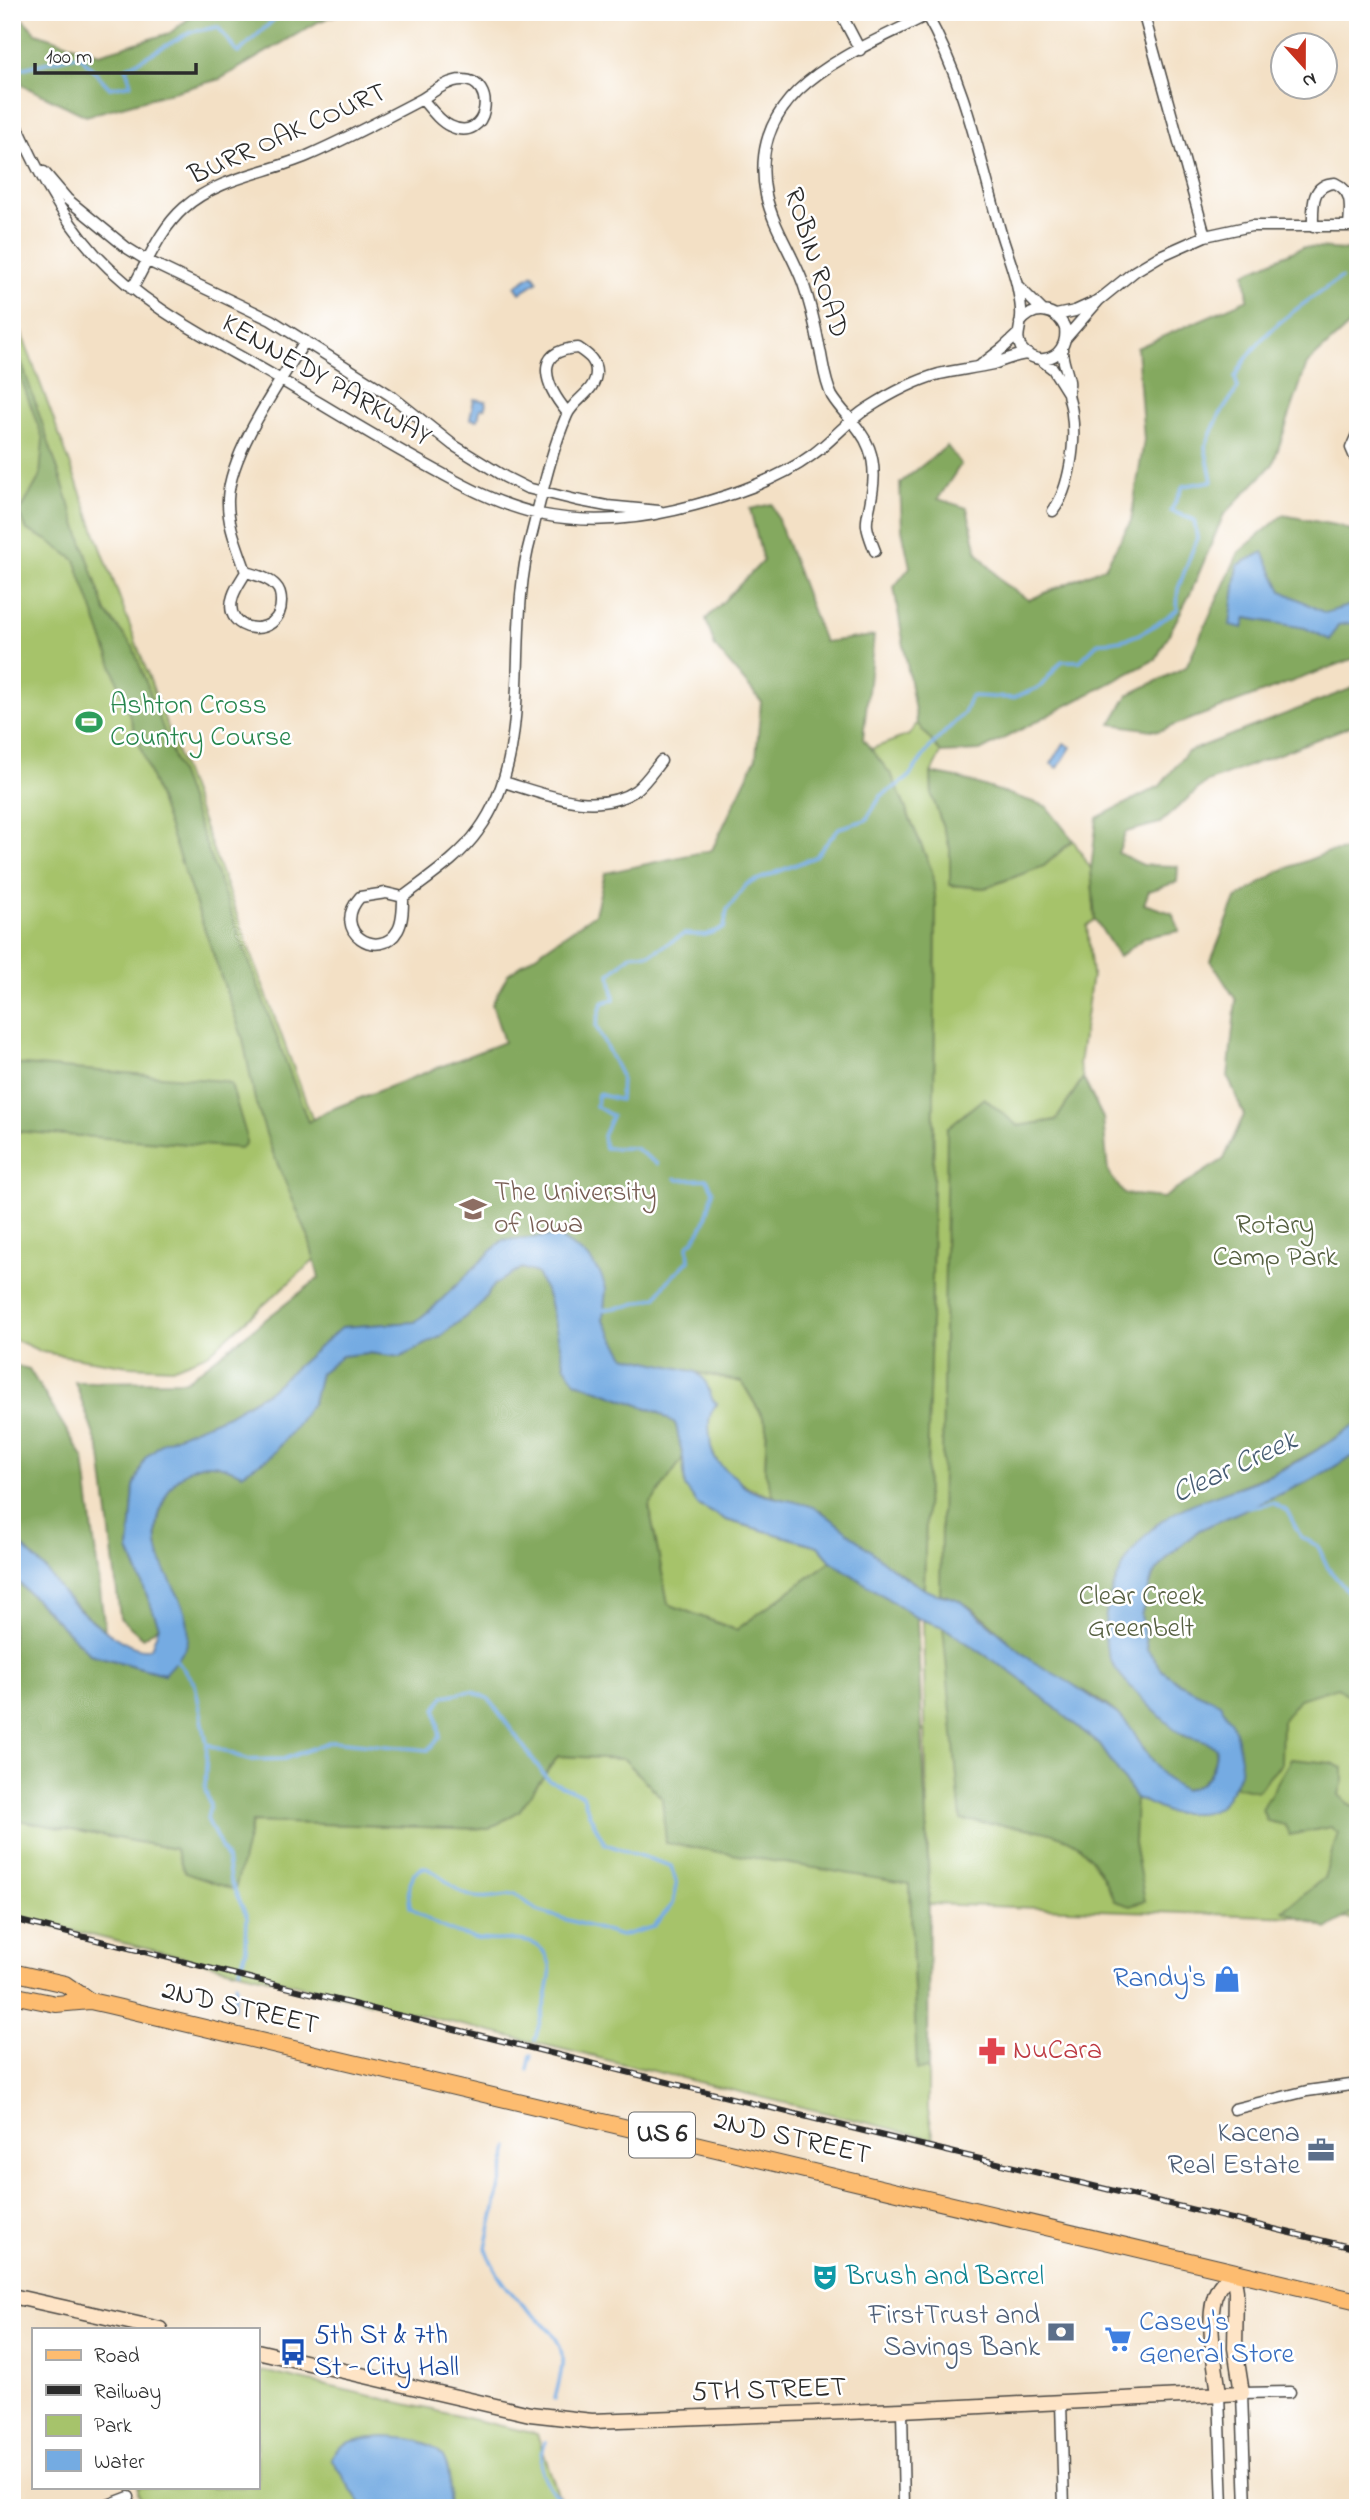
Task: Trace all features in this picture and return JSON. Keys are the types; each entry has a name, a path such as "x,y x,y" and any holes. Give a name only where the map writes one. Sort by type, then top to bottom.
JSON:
{"main road":[{"name":"2ND STREET","path":"12,1972 65,1984 90,2001"},
{"name":"2ND STREET","path":"12,1995 56,2004 90,2001 1358,2301"}],"street":[{"path":"840,12 860,50"},
{"path":"1143,12 1205,236"},
{"path":"926,14 942,43 965,100 1017,285 1021,305 1020,346 1053,369 1068,393 1073,416 1066,485 1062,499 1053,511"},
{"name":"ROBIN ROAD","path":"875,551 867,524 874,471 869,448 832,396 825,379 813,314 802,281 776,226 766,196 764,171 766,150 773,128 795,91 811,77 926,14"},
{"name":"BURR OAK COURT","path":"132,289 174,218 202,195 220,186 305,157 350,137 446,85 463,80 472,82 485,98 483,117 476,125 457,129 446,125 422,99"},
{"name":"KENNEDY PARKWAY","path":"12,114 43,181 78,233 96,255 132,289 187,327 357,427 481,494 537,513 570,519 609,521 640,518 717,499 780,474 814,454 851,420 917,382 992,364 1014,355 1028,354"},
{"name":"KENNEDY PARKWAY","path":"32,158 67,199 97,225 148,261 221,294 305,341 390,395 481,464 527,488 607,506 665,512"},
{"path":"1040,359 1052,357 1100,300 1135,271 1160,256 1205,236 1251,226 1313,226 1354,226 1346,189 1335,183 1320,187 1315,194 1313,226"},
{"path":"1017,285 1044,311 1056,315 1075,311 1100,300"},
{"path":"1019,328 1031,313 1044,311"},
{"path":"1056,315 1065,328 1063,366 1070,383 1068,393"},
{"name":"KENNEDY PARKWAY","path":"981,365 1003,348 1019,328"},
{"path":"247,572 268,580 277,587 281,596 281,608 276,617 269,625 258,629 248,628 237,621 232,611 232,598 247,572 230,519 231,481 241,451 305,341"},
{"path":"403,897 386,893 360,897 352,905 349,915 356,936 366,943 378,943 392,938 400,928 403,897 466,846 488,817 504,782 513,736 519,605 529,542 568,412 588,391 596,373 594,362 578,348 568,348 557,353 549,360 546,369 547,382 568,412"},
{"path":"1358,432 1351,447 1358,464"},
{"path":"504,782 568,801 609,801 639,788 661,761"},
{"path":"1234,2109 1307,2091 1358,2084"},
{"path":"1233,2272 1236,2291 1235,2348 1242,2393 1246,2508"},
{"path":"1223,2508 1219,2394 1212,2320 1217,2290 1233,2272"},
{"path":"12,2296 156,2328"},
{"name":"5TH STREET","path":"259,2353 559,2419 626,2421 1290,2392"},
{"path":"1061,2402 1065,2508"},
{"path":"902,2410 904,2508"},
{"path":"100,2508 129,2497"}],"green space":[{"path":"12,12 16,12 36,33 99,54 170,33 197,12 343,12 318,22 220,79 86,116 22,85"},
{"path":"1303,247 1358,251 1358,322 1351,324 1307,364 1273,464 1223,516 1191,592 1156,659 980,751 941,753 917,723 894,587 910,567 902,529 900,483 947,446 961,464 938,499 967,508 977,552 1003,583 1029,600 1105,567 1131,521 1144,440 1137,348 1248,299 1245,273"},
{"name":"Ashton Cross Country Course","path":"12,307 319,1137 343,1235 208,1354 172,1368 128,1366 42,1352 12,1338"},
{"path":"12,334 106,612 133,647 308,1122 327,1111 504,1042 492,1004 508,974 595,914 605,873 712,850 756,758 761,701 715,647 706,619 763,561 750,509 772,504 824,642 874,636 863,739 892,776 932,871 936,906 932,1282 924,1589 881,1560 820,1510 774,1497 765,1471 767,1424 742,1382 625,1357 603,1320 606,1289 589,1258 557,1236 503,1240 415,1322 342,1327 269,1391 228,1415 163,1442 145,1458 134,1487 129,1550 159,1626 143,1638 120,1618 101,1455 75,1382 186,1381 319,1278 308,1236 270,1146 255,1100 243,1039 75,560 47,540 27,530 19,514 40,476 43,439 12,354"},
{"path":"1283,515 1340,526 1358,533 1358,657 1159,731 1111,724 1128,695 1186,667 1239,552"},
{"path":"1358,686 1358,723 1205,783 1160,823 1126,832 1118,853 1143,865 1178,866 1177,882 1149,891 1144,904 1172,913 1180,931 1145,937 1119,957 1095,919 1091,869 1097,818 1160,786 1187,752"},
{"name":"Clear Creek Greenbelt","path":"917,723 941,753 931,773 932,795 950,848 951,885 985,888 1044,866 1073,840 1091,869 1095,919 1087,926 1092,975 1079,1064 1083,1078 1056,1120 1018,1126 953,1283 1358,1122 1358,1919 929,1904 923,1620 932,1282 936,906 932,871 892,776 871,749 909,735"},
{"path":"931,773 962,779 1046,806 1073,840 1044,866 984,888 950,885 950,848 932,795"},
{"name":"Rotary Camp Park","path":"1358,849 1358,1423 1274,1473 1186,1507 1156,1525 1113,1665 1184,1736 1205,1740 1216,1747 1212,1769 1208,1775 1198,1785 1184,1790 1159,1772 1134,1732 1112,1709 1030,1660 977,1612 940,1594 947,1128 984,1098 1018,1126 1056,1120 1083,1078 1103,1118 1108,1172 1124,1194 1163,1198 1224,1159 1244,1115 1228,1077 1236,1000 1211,961 1236,899 1280,871 1329,852"},
{"path":"12,1064 223,1081 231,1084 246,1143 241,1148 12,1131"},
{"path":"522,1268 537,1273 549,1299 565,1366 576,1382 658,1412 676,1425 683,1458 649,1506 668,1604 736,1630 831,1561 917,1618 929,1888 928,2069 917,2070 910,1884 666,1843 662,1798 624,1759 558,1756 519,1811 489,1829 252,1822 235,1890 185,1873 175,1849 12,1819 12,1576 90,1654 164,1674 181,1600 162,1564 157,1537 161,1508 175,1482 185,1472 197,1466 211,1464 242,1473 313,1402 320,1373 342,1356 368,1353 401,1357 438,1338 478,1307 495,1284"},
{"path":"12,1365 29,1369 84,1459 105,1631 65,1596 45,1569 12,1536"},
{"path":"696,1372 742,1382 767,1424 765,1471 774,1497 731,1476 714,1456 709,1427 711,1409 717,1405"},
{"path":"1358,1453 1358,1705 1338,1687 1299,1699 1282,1721 1281,1764 1257,1791 1234,1786 1240,1772 1220,1704 1180,1684 1162,1670 1147,1649 1141,1615 1153,1575 1172,1553 1199,1530 1311,1480"},
{"path":"683,1458 685,1487 726,1520 818,1546 831,1561 736,1630 668,1604 649,1506"},
{"path":"943,1627 1018,1677 1100,1745 1136,1798 1134,1843 1145,1901 1130,1906 1114,1901 1104,1879 1085,1852 1055,1834 1023,1827 961,1820"},
{"path":"558,1756 624,1759 662,1798 910,1884 917,2069 928,2069 928,2110 934,2139 12,1916 12,1819 176,1849 234,1890 252,1822 489,1829 519,1811"},
{"path":"1291,1759 1332,1763 1343,1768 1339,1795 1352,1807 1358,1806 1358,1909 1327,1929 1283,1911 1324,1878 1338,1833 1331,1827 1289,1835 1285,1825 1267,1821 1262,1809"},
{"path":"262,2371 537,2434 558,2494 567,2508 131,2508 142,2503 138,2488 259,2488 259,2383"}],"water":[{"path":"533,274 538,281 520,293 515,286"},
{"path":"474,399 486,401 485,408 480,409 478,420 470,419"},
{"path":"1263,552 1282,591 1325,613 1358,603 1358,622 1338,625 1330,640 1305,628 1246,618 1243,628 1230,625 1238,565"},
{"path":"1064,743 1071,747 1058,768 1051,764"},
{"path":"557,1236 589,1258 601,1275 606,1289 603,1320 625,1356 696,1372 705,1380 713,1401 717,1403 709,1423 712,1451 720,1464 744,1486 763,1495 814,1507 912,1582 930,1592 961,1601 1032,1661 1120,1716 1165,1778 1184,1790 1198,1785 1208,1776 1214,1763 1216,1748 1175,1729 1136,1692 1114,1666 1107,1649 1105,1630 1107,1610 1122,1570 1145,1536 1171,1515 1286,1468 1358,1423 1358,1453 1311,1480 1199,1530 1172,1553 1153,1575 1141,1615 1147,1649 1162,1670 1180,1684 1220,1703 1235,1730 1241,1758 1240,1772 1221,1805 1212,1811 1199,1813 1169,1813 1136,1798 1100,1745 1018,1677 943,1627 917,1618 831,1561 818,1546 726,1520 698,1505 685,1487 683,1458 676,1425 658,1412 576,1382 565,1366 549,1299 537,1273 522,1268 495,1284 478,1307 438,1338 401,1357 368,1353 342,1356 320,1373 313,1402 272,1455 242,1474 211,1464 197,1466 174,1483 160,1510 157,1540 163,1565 183,1605 188,1639 182,1653 164,1674 90,1654 12,1576 12,1536 44,1568 61,1591 104,1630 130,1645 142,1649 151,1648 159,1626 129,1550 134,1487 145,1458 163,1442 228,1415 269,1391 342,1327 415,1322 503,1240"},
{"path":"384,2437 418,2441 439,2452 446,2462 449,2474 448,2508 363,2508 331,2458 335,2451 347,2443"}],"waterway":[{"path":"20,69 79,55 110,88 131,84 126,68 190,32 218,27 238,53 282,12"},
{"path":"657,1164 635,1148 605,1148 603,1136 612,1116 596,1106 598,1094 620,1100 621,1076 596,1026 602,1003 614,999 610,974 632,954 650,954 684,934 705,935 724,928 727,910 747,884 815,857 839,828 866,820 881,796 907,779 931,746 964,713 971,696 1013,698 1040,687 1062,661 1080,661 1099,642 1132,637 1177,610 1178,589 1197,538 1194,520 1171,511 1183,486 1212,481 1205,447 1219,416 1238,388 1235,377 1268,333 1295,310 1341,278"},
{"path":"601,1310 628,1306 657,1297 667,1282 689,1260 688,1245 702,1227 713,1191 707,1179 676,1178"},
{"path":"1247,1507 1273,1503 1287,1511 1301,1537 1318,1546 1328,1568 1358,1604"},
{"path":"174,1657 195,1684 207,1744 248,1760 284,1759 332,1741 428,1750 440,1737 436,1709 444,1696 472,1691 489,1699 548,1780 583,1795 589,1814 605,1844 671,1866 677,1885 673,1904 653,1927 621,1936 538,1911 515,1894 471,1896 423,1867 414,1873 408,1890 410,1907 425,1918 469,1937 521,1940 539,1947 546,1954 550,1966 549,1981 535,2040"},
{"path":"207,1744 205,1789 210,1805 207,1819 227,1859 230,1880 247,1917 246,1950 240,1969"},
{"path":"234,2007 236,1984"},
{"path":"528,2070 531,2055"},
{"path":"509,2147 486,2248 495,2269 508,2288 548,2328 558,2342 562,2362 555,2399"},
{"path":"545,2442 541,2463 544,2478 568,2508"}],"railway":[{"path":"12,1919 896,2139 1358,2249"}],"place":[{"name":"Ashton Cross Country Course","path":"89,722"},
{"name":"The University of Iowa","path":"473,1209"},
{"name":"Randy's","path":"1227,1979"},
{"name":"NuCara","path":"992,2051"},
{"name":"Kacena Real Estate","path":"1321,2150"},
{"name":"Brush and Barrel","path":"825,2277"},
{"name":"FirstTrust and Savings Bank","path":"1061,2332"},
{"name":"Casey's General Store","path":"1118,2339"},
{"name":"5th St & 7th St - City Hall","path":"293,2352"}],"water label":[{"name":"Clear Creek","path":"1235,1468"}]}
